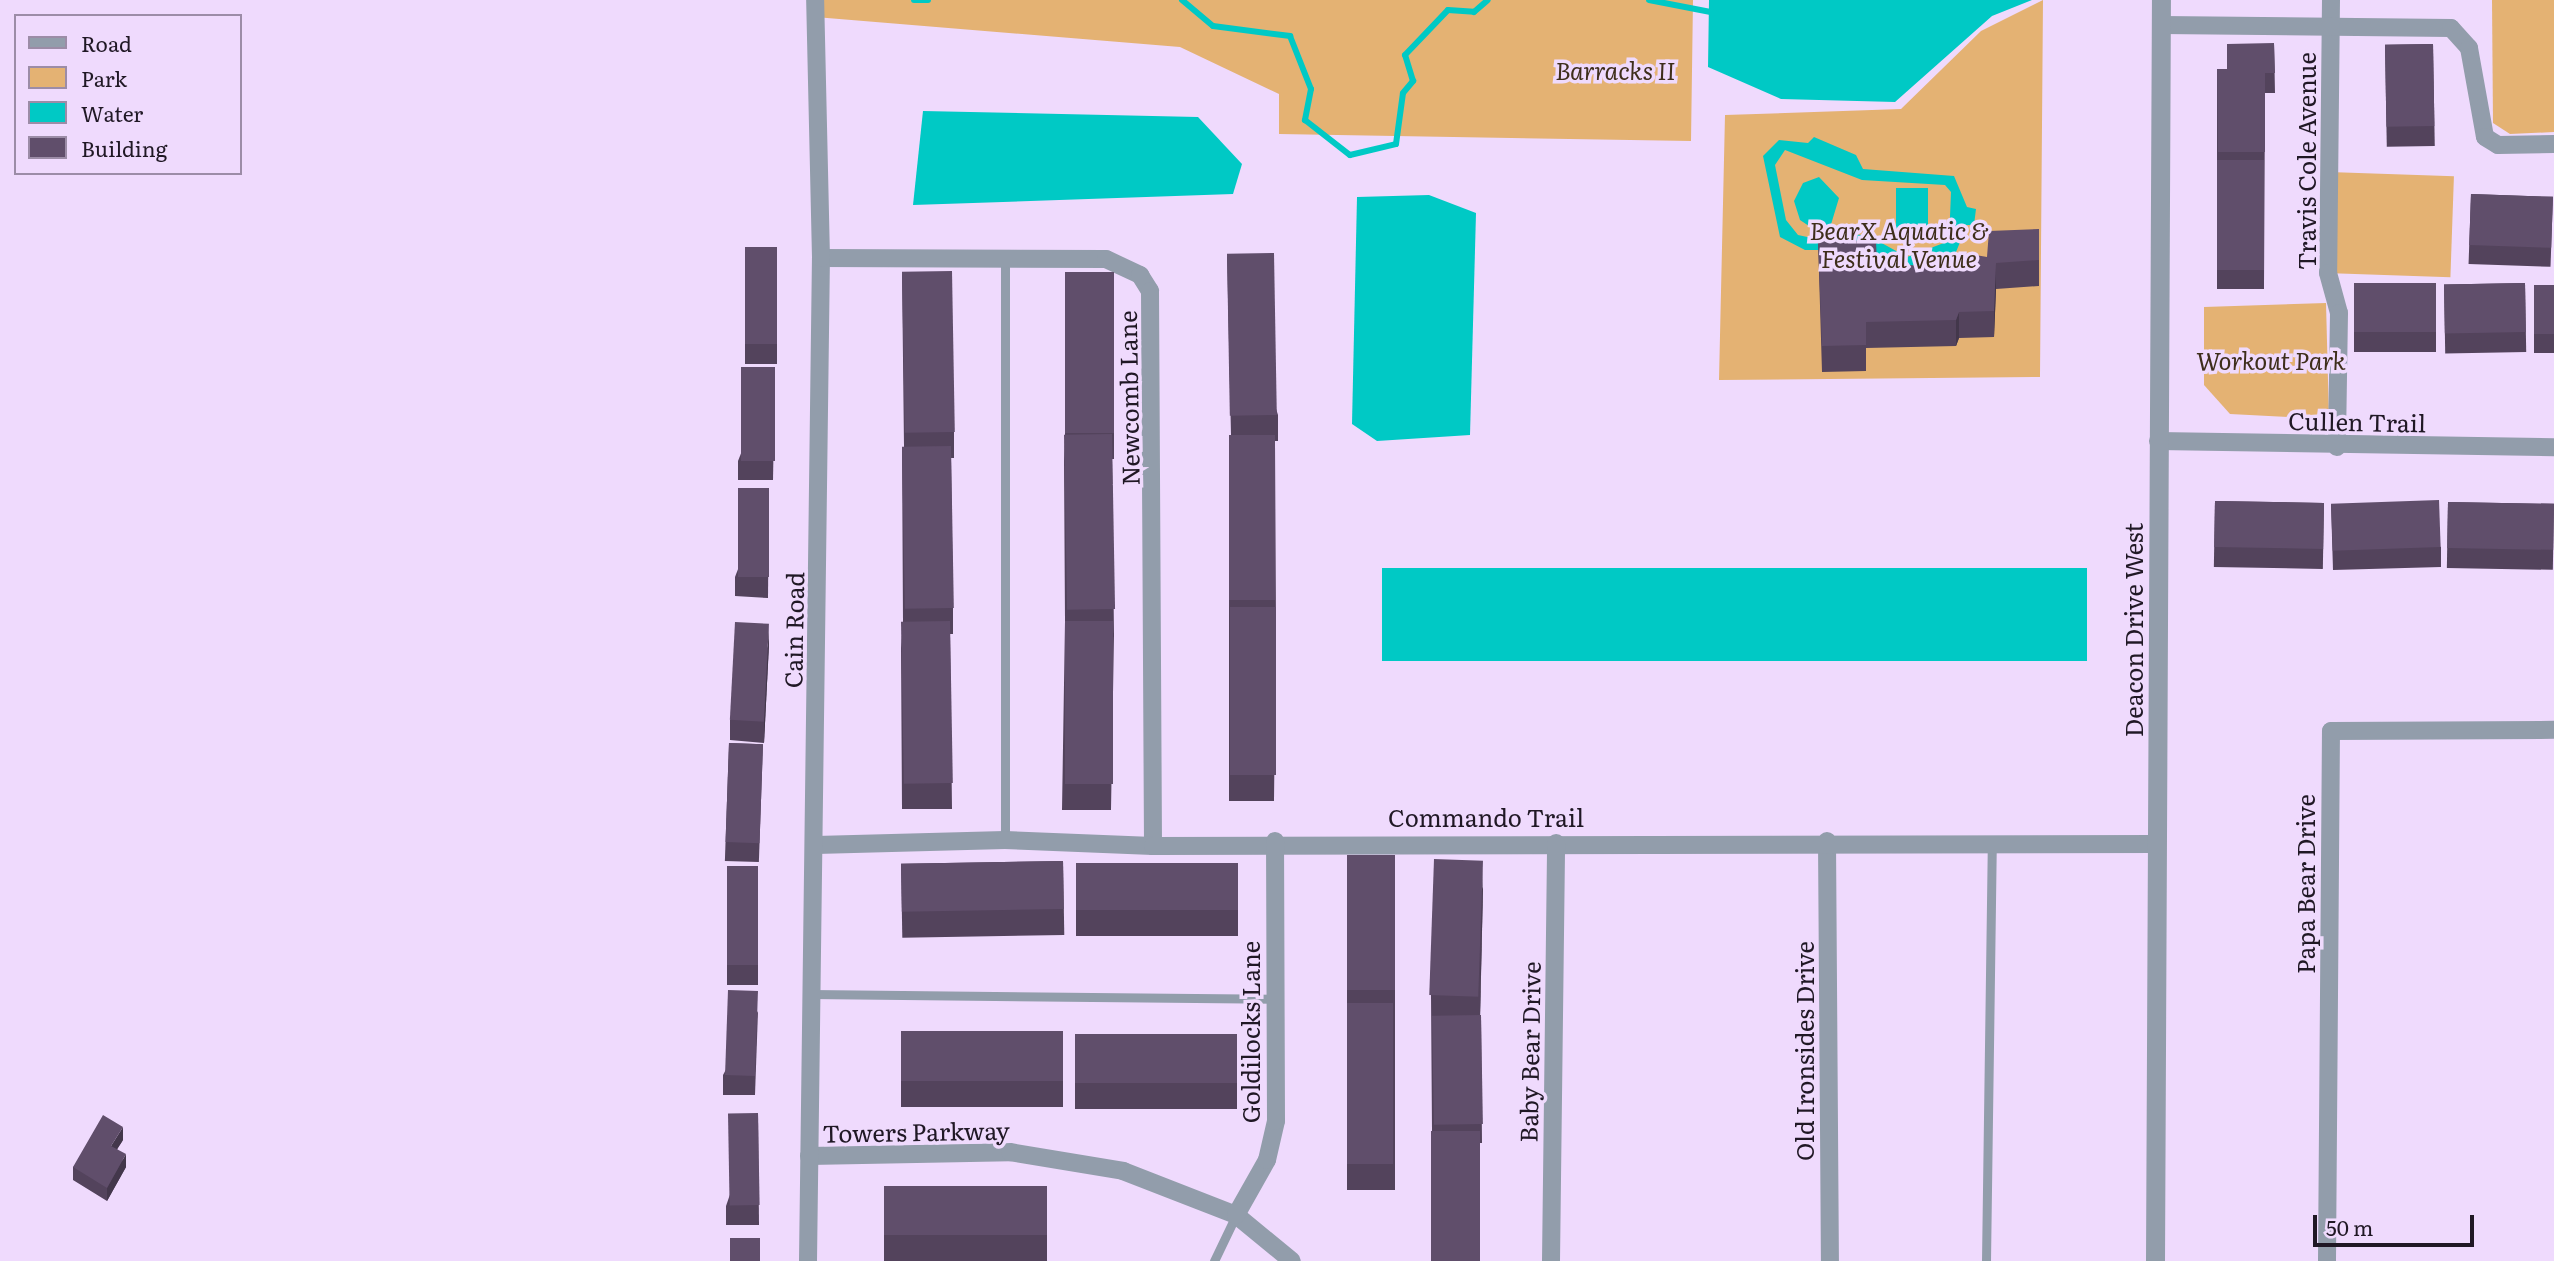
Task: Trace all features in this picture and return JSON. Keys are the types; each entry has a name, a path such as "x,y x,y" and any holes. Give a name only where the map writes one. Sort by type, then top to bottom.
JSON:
{"street":[{"name":"Cain Road","path":"808,1261 810,994 816,845 821,258 815,0"},
{"name":"Deacon Drive West","path":"2155,1261 2161,0"},
{"name":"Travis Cole Avenue","path":"2331,0 2328,273 2339,313 2337,447"},
{"path":"2162,25 2332,24 2451,28 2469,48 2485,137 2498,145 2554,144"},
{"name":"Newcomb Lane","path":"821,258 1005,259 1124,265 1140,275 1154,309 1153,846"},
{"name":"Cullen Trail","path":"2158,441 2337,447 2554,447"},
{"name":"Papa Bear Drive","path":"2328,1261 2331,731 2554,730"},
{"name":"Commando Trail","path":"816,845 1005,839 1153,846 1275,841 2157,844"},
{"name":"Goldilocks Lane","path":"1236,1215 1273,1141 1275,841"},
{"name":"Old Ironsides Drive","path":"1827,841 1830,1261"},
{"name":"Baby Bear Drive","path":"1551,1261 1556,843"},
{"name":"Towers Parkway","path":"809,1156 1010,1152 1123,1171 1236,1215 1292,1261"}],"lane":[{"path":"1005,259 1005,839"},
{"path":"1986,1261 1992,843"},
{"path":"810,994 1276,999"},
{"path":"1214,1261 1236,1215"}],"green space":[{"name":"Barracks II","path":"815,0 1693,0 1691,141 1279,134 1279,94 1180,47 815,17"},
{"name":"BearX Aquatic & Festival Venue","path":"2043,0 2040,377 1719,380 1725,115 1901,109 1981,31"},
{"path":"2492,0 2554,0 2554,132 2510,134 2493,123"},
{"path":"2329,172 2454,176 2450,277 2325,273"},
{"name":"Workout Park","path":"2326,303 2329,419 2230,414 2204,385 2204,307"}],"water":[{"path":"1709,0 2032,0 1992,16 1895,102 1781,99 1708,67"},
{"path":"923,111 1198,117 1242,164 1233,194 913,205"},
{"path":"1814,137 1856,155 1863,169 1954,176 1967,207 1976,209 1974,225 1967,225 1956,252 1912,266 1866,250 1805,250 1780,237 1763,156 1779,140 1808,143","holes":["1785,150 1862,180 1945,185 1951,192 1949,241 1907,257 1869,236 1829,231 1839,198 1819,177 1803,183 1794,201 1800,220 1818,232 1812,238 1798,235 1786,220 1775,165"]},
{"path":"1896,188 1928,188 1928,239 1896,239"},
{"path":"1429,195 1476,213 1470,435 1377,441 1352,424 1357,197"},
{"path":"1382,568 2087,568 2087,661 1382,661"}],"building":[{"path":"2274,43 2275,73 2265,73 2265,152 2218,152 2217,69 2227,69 2227,44"},
{"path":"2433,44 2434,126 2386,127 2385,45"},
{"path":"2217,160 2264,160 2264,270 2217,270"},
{"path":"2471,194 2553,197 2551,248 2469,245"},
{"path":"2039,229 2039,260 1996,263 1994,311 1959,312 1956,320 1866,322 1866,345 1822,346 1818,240 1876,241 1877,264 1947,267 1964,253 1987,257 1989,231"},
{"path":"745,247 777,247 777,344 745,344"},
{"path":"1274,253 1277,415 1230,416 1227,254"},
{"path":"952,271 955,432 905,433 902,272"},
{"path":"1065,272 1114,272 1114,433 1065,433"},
{"path":"2354,283 2436,283 2436,332 2354,332"},
{"path":"2525,283 2526,332 2445,333 2444,284"},
{"path":"2534,285 2554,285 2554,334 2534,334"},
{"path":"741,367 775,367 775,461 741,461"},
{"path":"1112,434 1115,609 1067,610 1064,435"},
{"path":"1229,435 1275,435 1275,600 1229,600"},
{"path":"951,446 954,608 905,609 902,447"},
{"path":"738,488 769,488 769,577 738,577"},
{"path":"2439,500 2441,547 2333,551 2331,504"},
{"path":"2215,501 2324,503 2323,549 2214,547"},
{"path":"2448,502 2554,504 2553,550 2447,548"},
{"path":"1230,607 1276,607 1276,775 1230,775"},
{"path":"950,621 953,783 904,784 901,622"},
{"path":"1065,621 1113,621 1113,784 1065,784"},
{"path":"735,622 769,624 764,722 730,720"},
{"path":"729,743 763,744 760,843 726,842"},
{"path":"1347,855 1395,855 1395,990 1347,990"},
{"path":"1434,859 1483,861 1478,997 1429,995"},
{"path":"1063,861 1064,909 902,912 901,864"},
{"path":"1076,863 1238,863 1238,910 1076,910"},
{"path":"727,866 758,866 758,965 727,965"},
{"path":"728,990 758,991 755,1076 725,1075"},
{"path":"1347,1003 1393,1003 1393,1164 1347,1164"},
{"path":"1481,1015 1483,1124 1434,1125 1432,1016"},
{"path":"901,1031 1063,1031 1063,1081 901,1081"},
{"path":"1075,1034 1237,1034 1237,1083 1075,1083"},
{"path":"758,1113 760,1205 730,1206 728,1114"},
{"path":"103,1115 123,1127 111,1146 126,1154 107,1188 73,1167"},
{"path":"1431,1131 1480,1131 1480,1261 1431,1261"},
{"path":"884,1186 1047,1186 1047,1235 884,1235"},
{"path":"730,1238 760,1238 760,1261 730,1261"}],"waterway":[{"path":"914,0 928,0"},
{"path":"1182,0 1213,26 1290,36 1311,89 1305,120 1350,155 1396,144 1403,93 1413,81 1405,55 1448,10 1474,12 1488,0"},
{"path":"1649,0 1716,13"}]}
